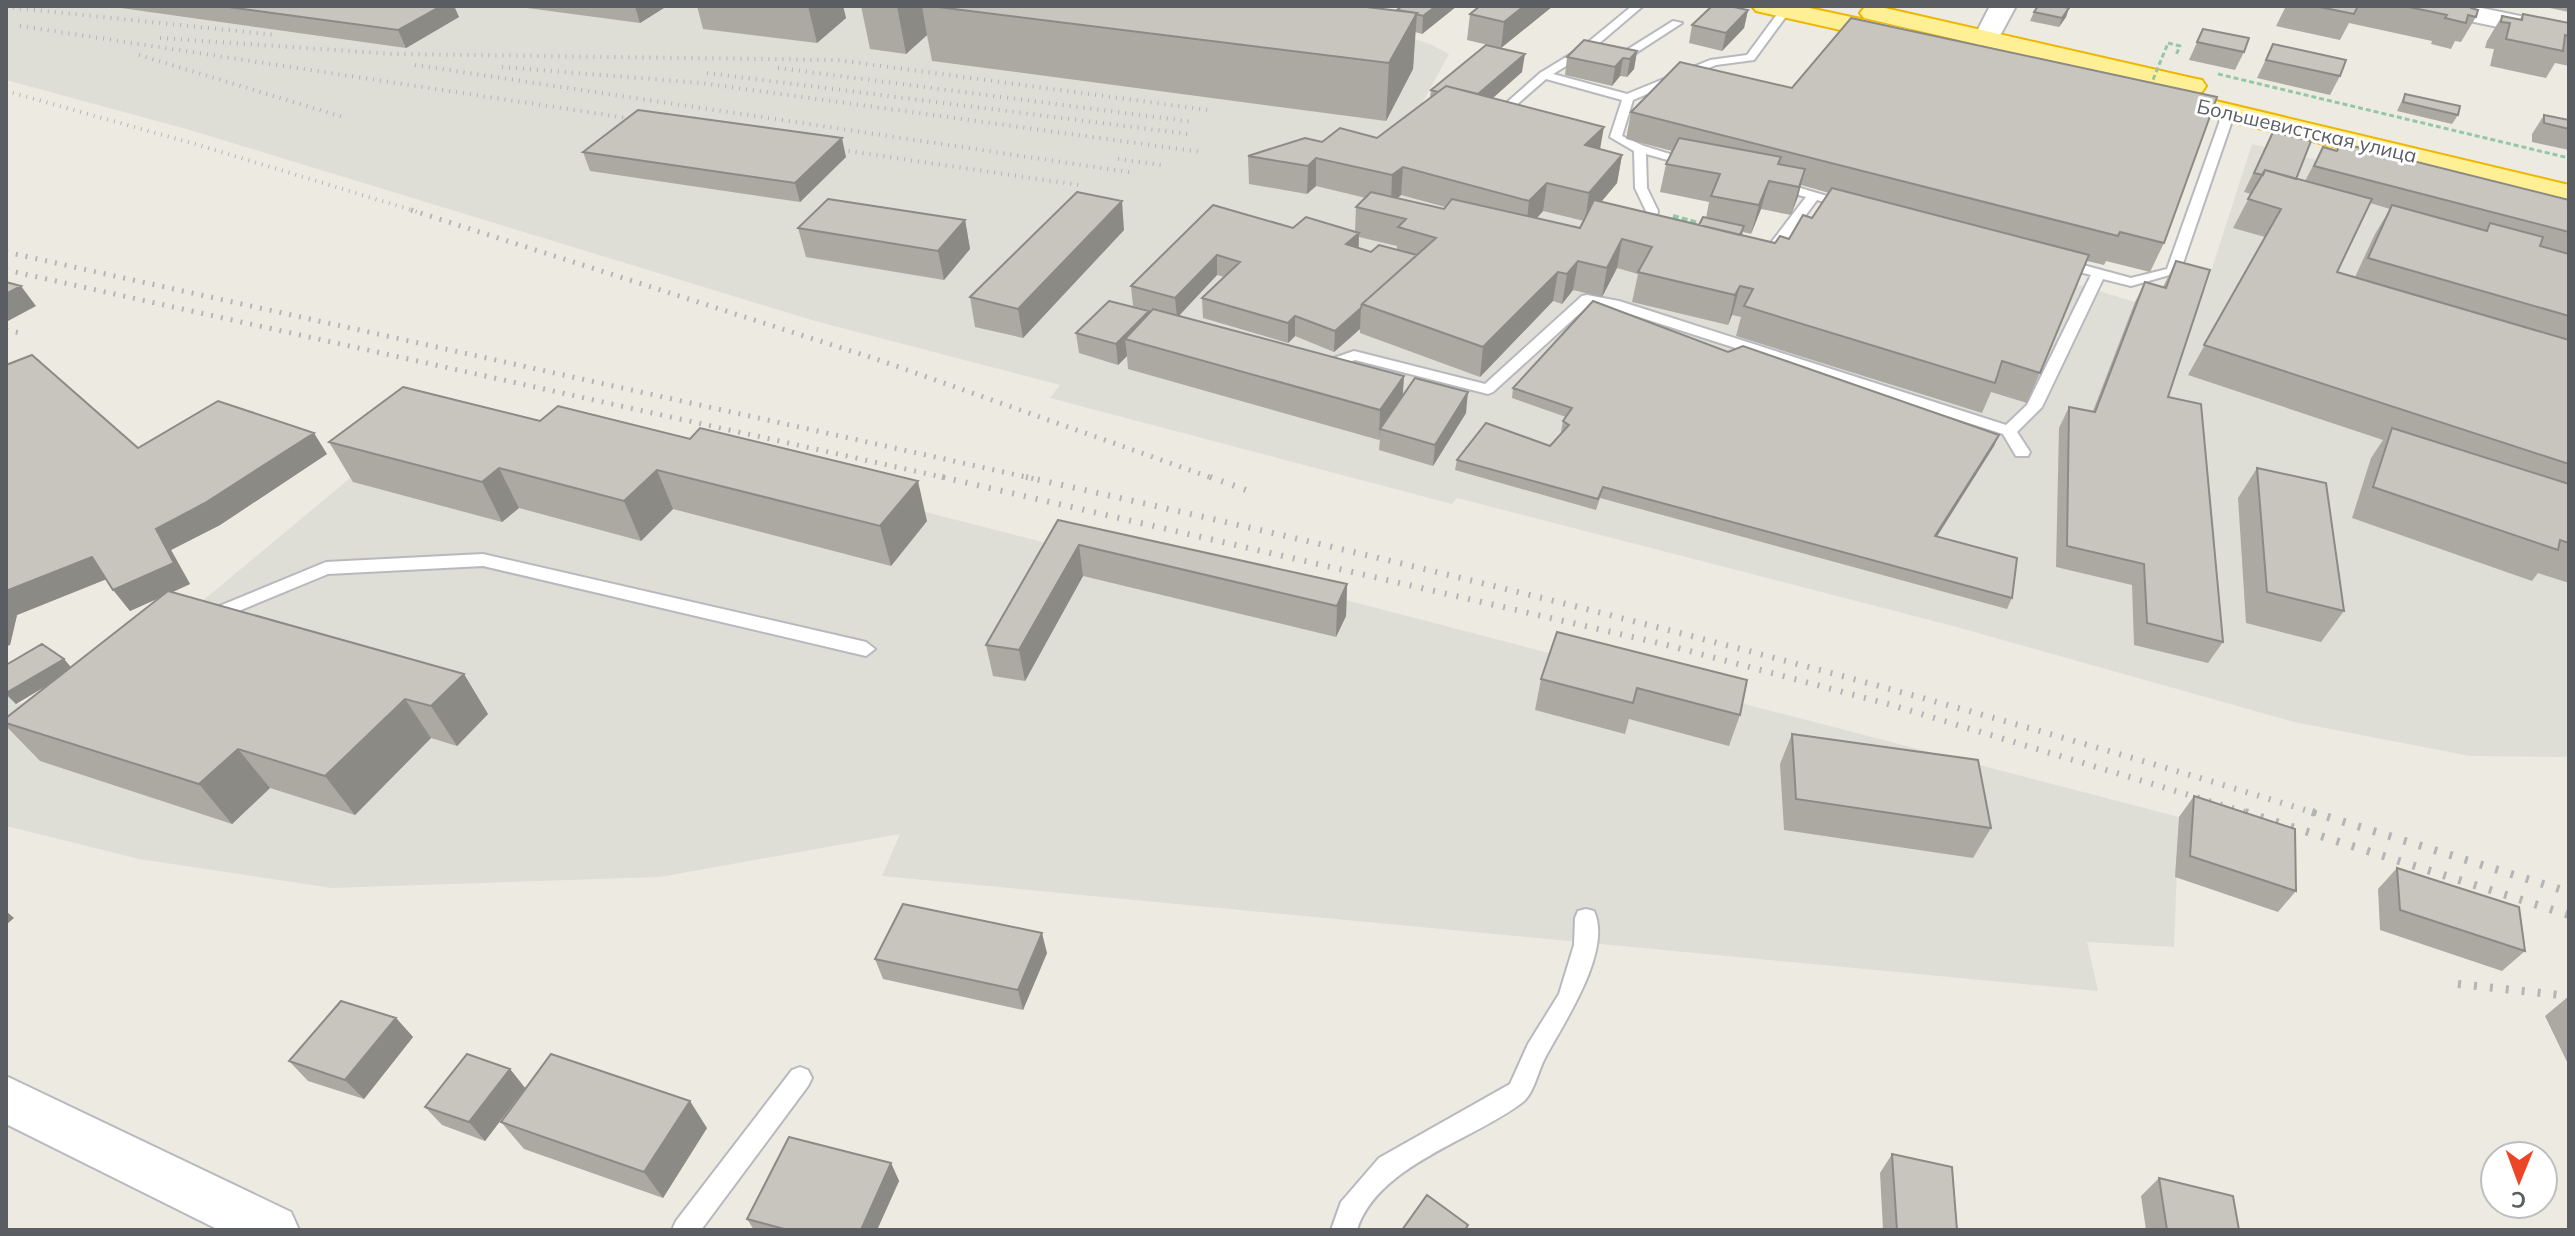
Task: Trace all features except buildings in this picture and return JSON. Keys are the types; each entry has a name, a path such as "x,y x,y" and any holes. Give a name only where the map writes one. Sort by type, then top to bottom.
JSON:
{"highway":[{"name":"Большевистская улица","path":"1844,6 2569,172"},
{"name":"Большевистская улица","path":"1775,8 2569,194"}],"street":[{"path":"1986,39 2003,6"},
{"path":"2436,6 2569,34"},
{"path":"6,1099 273,1230"}],"lane":[{"path":"1502,112 1544,75 1585,50 1638,6"},
{"path":"1544,75 1628,98 1714,62 1750,58 1775,8"},
{"path":"1585,50 1618,60 1677,23"},
{"path":"1628,98 1616,137 1640,149 1713,168"},
{"path":"2054,261 2131,282 2173,272 2229,112"},
{"path":"1640,149 1641,188 1652,211 1646,243"},
{"path":"1756,179 1859,207"},
{"path":"1777,244 1814,195"},
{"path":"2009,431 2034,407 2099,273"},
{"path":"1298,357 1328,365 1354,355 1488,389 1587,299 1614,304 2009,431 2022,452"},
{"path":"188,629 212,614 326,568 483,560 866,649"},
{"path":"1344,1230 1350,1211 1388,1167 1518,1092 1536,1052 1569,998 1585,945 1586,918"},
{"path":"685,1230 800,1078"}],"path":[{"path":"2146,97 2168,43 2180,46 2173,63 2158,60"},
{"path":"2219,74 2569,158"},
{"path":"1652,211 1708,226"}],"shaded area":[{"path":"6,6 1317,6 1430,44 1449,54 1420,107 1617,183 1597,207 1740,240 2076,284 2155,308 2166,281 2205,290 2252,144 2569,223 2569,757 2470,756 2294,722 1953,626 1457,498 1452,504 1050,398 1060,385 815,321 190,130 6,80"},
{"path":"415,424 879,500 1050,544 1065,527 2179,817 2174,947 2087,942 2098,991 882,876 900,834 660,877 332,888 139,859 6,826 6,695 16,704 38,701 177,622"}],"railway":[{"path":"6,7 276,35"},
{"path":"20,26 647,121"},
{"path":"160,38 393,54 837,60 1208,110"},
{"path":"139,55 346,118"},
{"path":"415,65 1135,173"},
{"path":"502,67 701,83 1201,152"},
{"path":"778,68 1194,122"},
{"path":"707,73 1188,134"},
{"path":"6,91 195,144 418,212"},
{"path":"821,147 1079,185"},
{"path":"1118,159 1161,165"},
{"path":"411,210 879,360 1215,479"},
{"path":"6,252 1028,478"},
{"path":"6,270 943,477"},
{"path":"6,330 20,333"},
{"path":"943,477 951,479"},
{"path":"943,477 1663,644 1888,704 2252,814"},
{"path":"1210,477 1246,490"},
{"path":"1028,478 1035,479"},
{"path":"1028,478 1352,552 1676,632 1998,719 2318,814"},
{"path":"2245,812 2569,915"},
{"path":"2312,812 2569,892"},
{"path":"2458,984 2569,996"}]}
